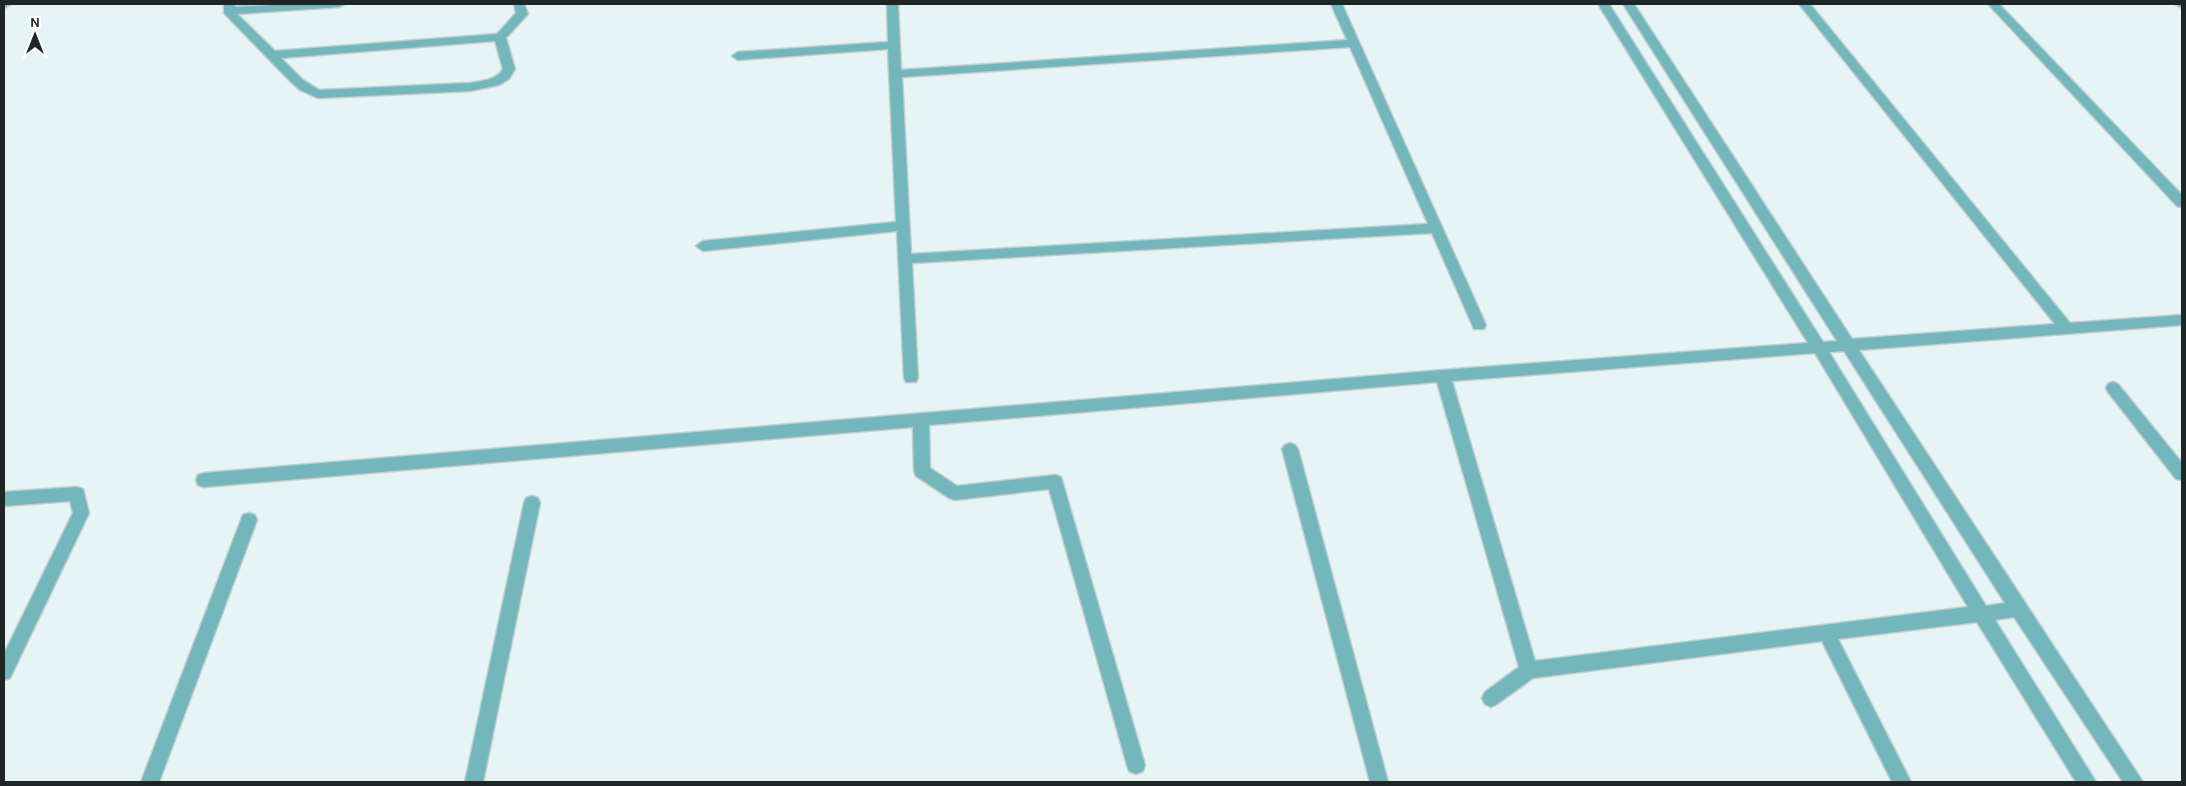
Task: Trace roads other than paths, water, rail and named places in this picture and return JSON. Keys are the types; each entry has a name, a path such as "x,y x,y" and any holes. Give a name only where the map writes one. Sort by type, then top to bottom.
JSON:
{"street":[{"path":"229,8 340,4"},
{"path":"272,55 500,37 522,14 519,4"},
{"path":"892,4 911,378"},
{"path":"1337,4 1478,325"},
{"path":"1603,4 1818,346 1982,615 2087,782"},
{"path":"1628,4 2018,609 2134,782"},
{"path":"1804,4 2067,329"},
{"path":"1993,4 2182,203"},
{"path":"229,8 294,79 310,92 318,94 470,88 496,82 505,76 509,69 500,37"},
{"path":"896,74 1353,43"},
{"path":"738,56 894,45"},
{"path":"703,246 903,226"},
{"path":"905,259 1435,228"},
{"path":"204,480 1443,376 1818,346 2182,320"},
{"path":"1443,376 1529,670"},
{"path":"2112,388 2182,474"},
{"path":"921,420 922,471 955,493 1055,482 1136,766"},
{"path":"1290,449 1380,782"},
{"path":"4,499 77,494 81,513 4,672"},
{"path":"474,782 532,503"},
{"path":"150,782 249,520"},
{"path":"1491,698 1529,670 2018,609"},
{"path":"1828,634 1902,782"}]}
